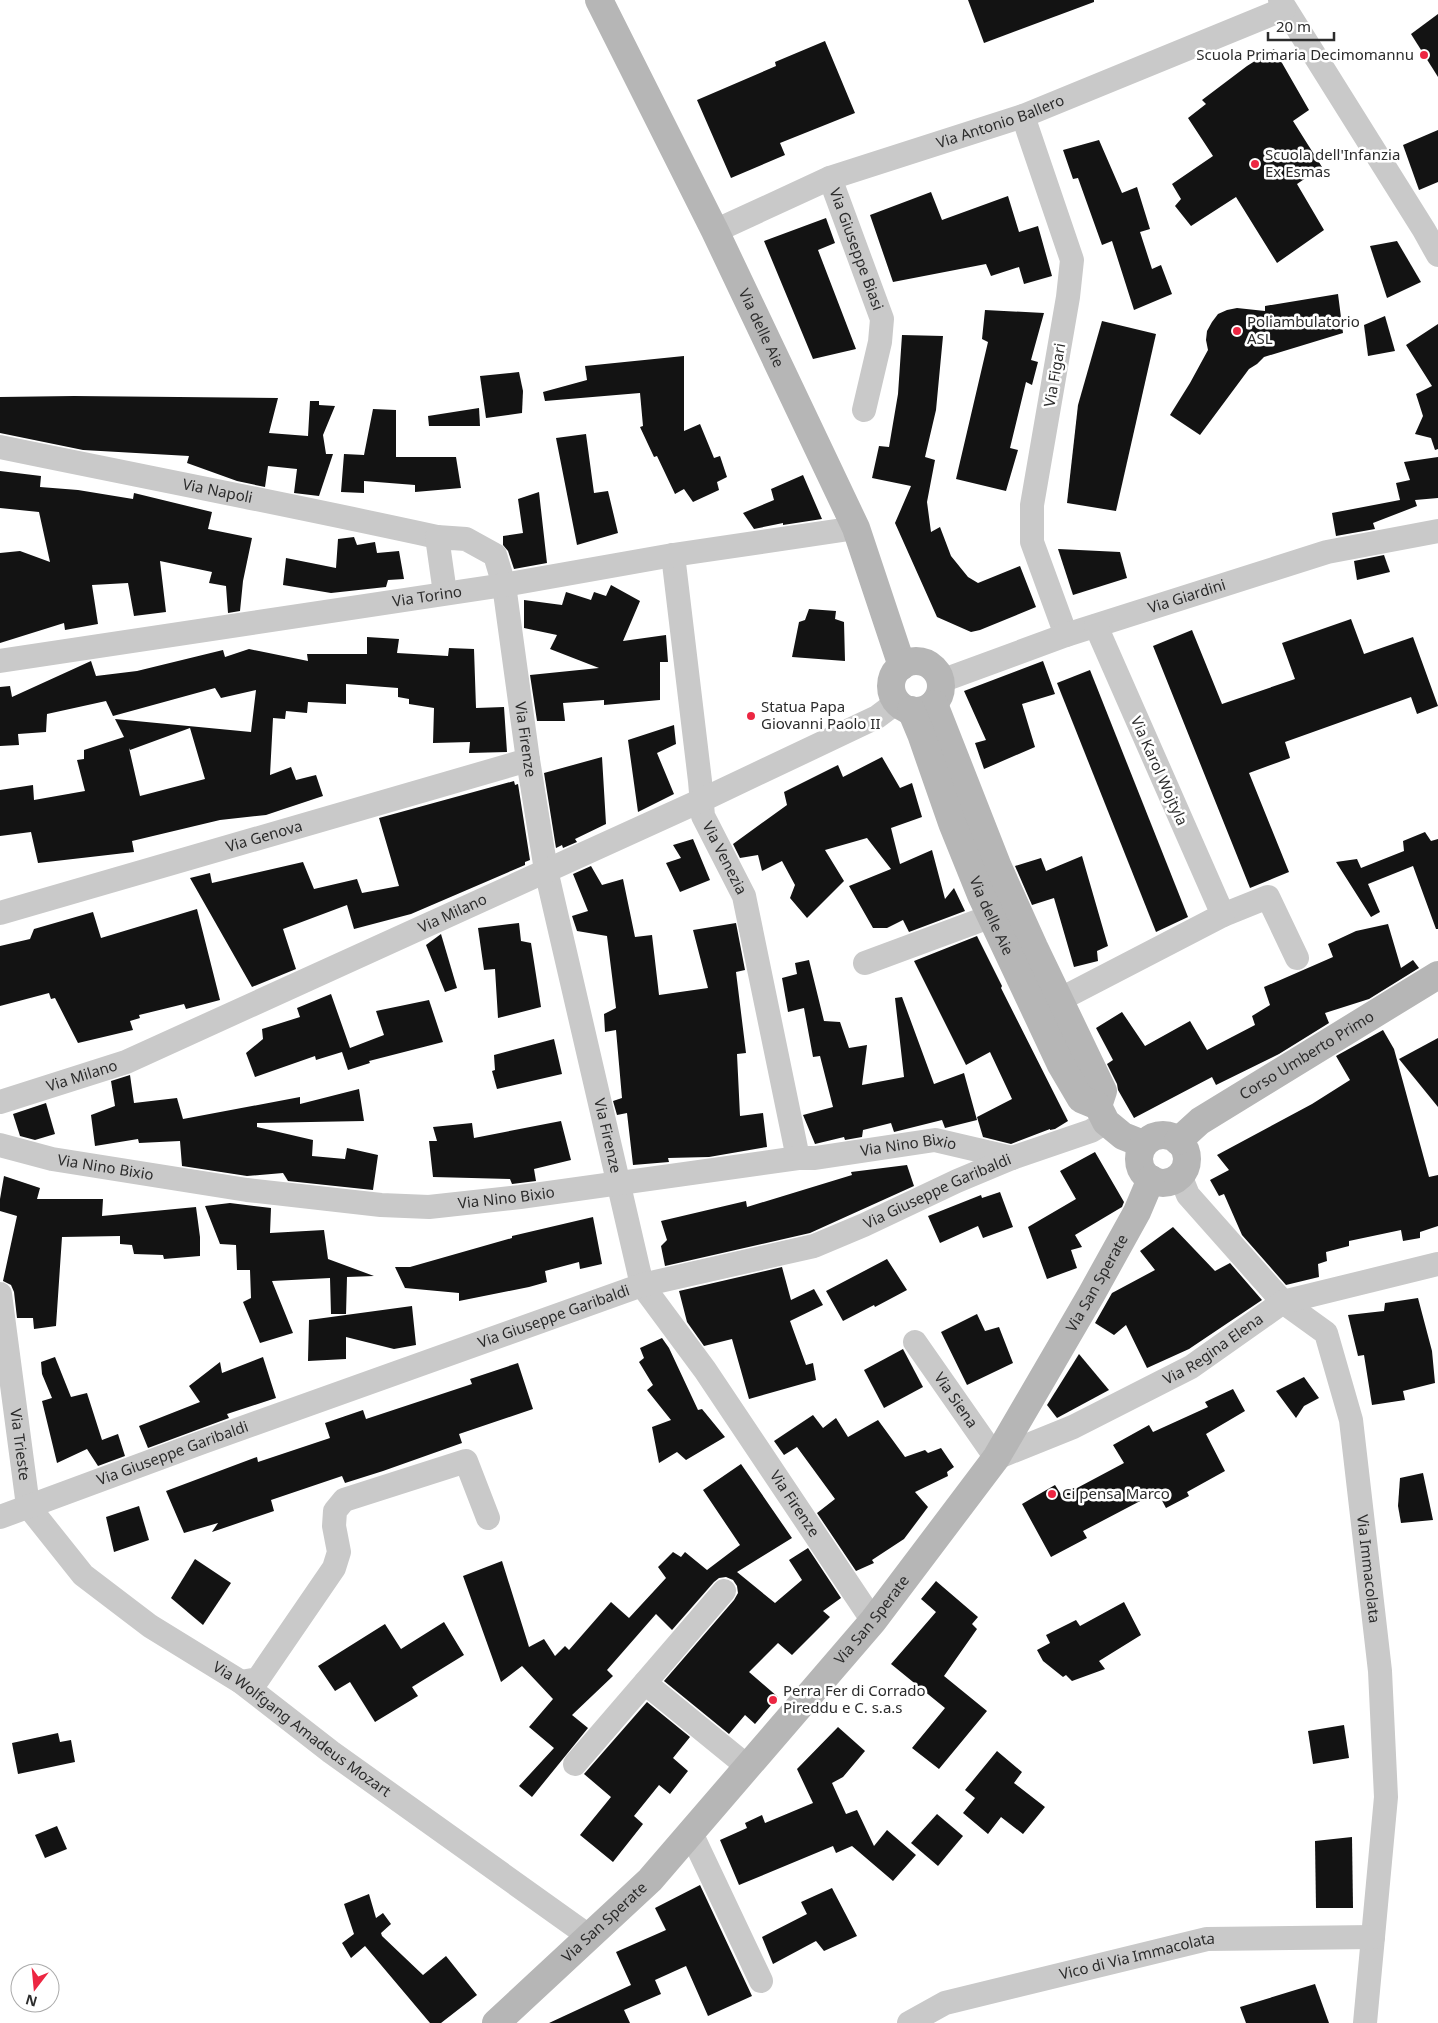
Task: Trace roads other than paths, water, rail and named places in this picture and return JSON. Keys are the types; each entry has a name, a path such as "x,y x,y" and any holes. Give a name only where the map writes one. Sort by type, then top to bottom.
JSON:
{"street":[{"name":"Via delle Aie","path":"599,0 715,231 856,528 902,666"},
{"name":"Via Antonio Ballero","path":"715,231 830,178 1023,116 1282,5"},
{"path":"1282,5 1438,255"},
{"name":"Via Figari","path":"1023,116 1072,260 1068,297 1032,505 1032,542 1066,635"},
{"name":"Via Giuseppe Biasi","path":"830,178 882,319 880,342 864,410"},
{"name":"Via Napoli","path":"0,446 154,479 319,511 436,537 466,540 495,555 504,585"},
{"name":"Via Torino","path":"0,661 504,585 673,555 856,528"},
{"name":"Via Giardini","path":"921,699 1066,635 1339,549 1438,531"},
{"path":"436,537 445,593"},
{"name":"Via Venezia","path":"673,555 703,816 744,896 798,1158"},
{"name":"Via Firenze","path":"504,585 528,760 546,870 642,1285 705,1370 873,1621"},
{"name":"Via Karol Wojtyla","path":"1096,626 1223,915"},
{"path":"917,661 925,663 938,673 921,699 892,687 893,679 902,666 917,661"},
{"name":"Via delle Aie","path":"921,699 1102,1090 1102,1114"},
{"name":"Via delle Aie","path":"921,699 921,734 952,823 991,916 1061,1065 1081,1099 1102,1114 1123,1136 1143,1144"},
{"name":"Via Milano","path":"0,1102 126,1062 702,800 877,717 921,699"},
{"name":"Via Genova","path":"0,913 528,760"},
{"path":"1059,1000 1223,915 1268,897 1297,958"},
{"path":"865,963 1016,907"},
{"name":"Corso Umberto Primo","path":"1178,1141 1207,1116 1438,976"},
{"name":"Via Giuseppe Garibaldi","path":"0,1517 424,1362 642,1285 814,1246 1012,1158 1091,1131 1102,1114"},
{"path":"1156,1135 1172,1136 1178,1141 1183,1146 1186,1161 1180,1175 1174,1180 1158,1182 1144,1174 1140,1167 1140,1151 1143,1144 1156,1135"},
{"name":"Via Nino Bixio","path":"0,1145 52,1159 247,1190 381,1205 429,1207 520,1198 935,1140 1012,1158"},
{"name":"Via Immacolata","path":"1180,1175 1188,1195 1283,1302 1326,1333 1352,1420 1380,1670 1386,1797 1365,2023"},
{"name":"Via San Sperate","path":"496,2023 590,1938 650,1880 873,1621 996,1458 1091,1295 1137,1212 1151,1179"},
{"name":"Via Regina Elena","path":"996,1458 1074,1427 1191,1367 1283,1302 1438,1264"},
{"name":"Via Trieste","path":"0,1294 28,1506"},
{"name":"Via Siena","path":"915,1342 996,1458"},
{"path":"241,1682 258,1679 334,1568 339,1552 334,1526 335,1511 344,1500 466,1461 488,1518"},
{"name":"Via Wolfgang Amadeus Mozart","path":"28,1506 83,1575 150,1626 241,1682 331,1752 590,1938"},
{"path":"575,1764 724,1591"},
{"path":"644,1683 748,1767"},
{"path":"691,1833 761,1981"},
{"name":"Vico di Via Immacolata","path":"909,2023 945,2003 1207,1939 1373,1937"}],"place":[{"name":"Scuola Primaria Decimomannu","path":"1424,55"},
{"name":"Scuola dell'Infanzia Ex Esmas","path":"1255,164"},
{"name":"Poliambulatorio ASL","path":"1237,331"},
{"name":"Statua Papa Giovanni Paolo II","path":"751,716"},
{"name":"Ci pensa Marco","path":"1052,1494"},
{"name":"Perra Fer di Corrado Pireddu e C. s.a.s","path":"773,1700"}]}
